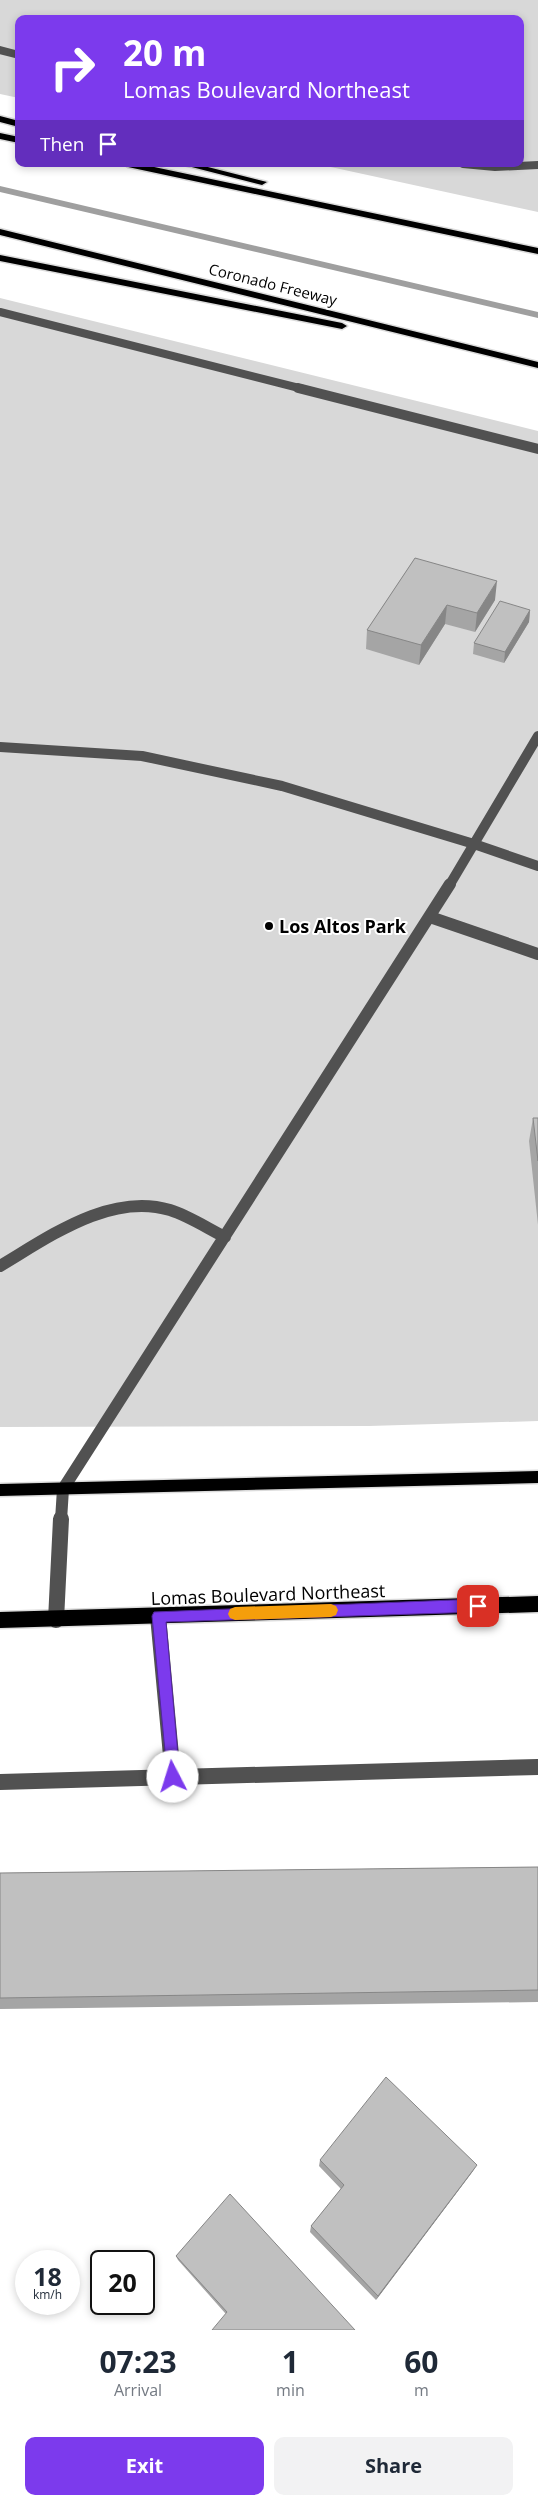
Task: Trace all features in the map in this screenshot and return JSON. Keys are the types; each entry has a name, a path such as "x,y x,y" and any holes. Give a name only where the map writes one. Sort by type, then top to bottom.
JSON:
{"highway":[{"path":"0,120 15,123"},
{"path":"0,136 15,139"},
{"path":"142,167 538,250"},
{"path":"197,167 538,250"},
{"name":"Coronado Freeway","path":"0,232 538,365"},
{"path":"0,258 538,365"}],"main road":[{"path":"0,1490 538,1477"},
{"name":"Lomas Boulevard Northeast","path":"0,1620 56,1620 538,1604"}],"street":[{"path":"0,50 15,54"},
{"path":"524,166 538,165"},
{"path":"0,312 538,449"},
{"path":"56,1620 63,1489 430,917 538,736"},
{"path":"0,747 142,756 282,786 474,844 538,866"},
{"path":"430,917 538,954"},
{"path":"0,1266 88,1218 136,1204 169,1209 225,1238"},
{"path":"158,1616 173,1777"},
{"path":"0,1782 538,1767"}],"shaded area":[{"path":"0,0 538,0 538,212 331,167 524,167 524,15 15,15 15,97 0,94"},
{"name":"Los Altos Park","path":"0,298 538,431 538,1421 369,1426 0,1427"}],"building":[{"path":"415,558 497,581 477,613 447,605 421,645 367,630"},
{"path":"500,601 530,610 505,652 474,643"},
{"path":"533,1118 538,1118 538,1161"},
{"path":"538,1867 538,1990 0,1998 0,1873"},
{"path":"386,2077 477,2165 378,2296 311,2226 344,2185 320,2160"},
{"path":"230,2194 355,2330 212,2330 227,2312 176,2256"}],"waterway":[{"path":"0,189 538,315"}],"slow traffic":[{"path":"235,1614 331,1610"}],"place":[{"name":"Los Altos Park","path":"269,926"}],"route":[{"path":"173,1777 158,1616 478,1606"}]}
